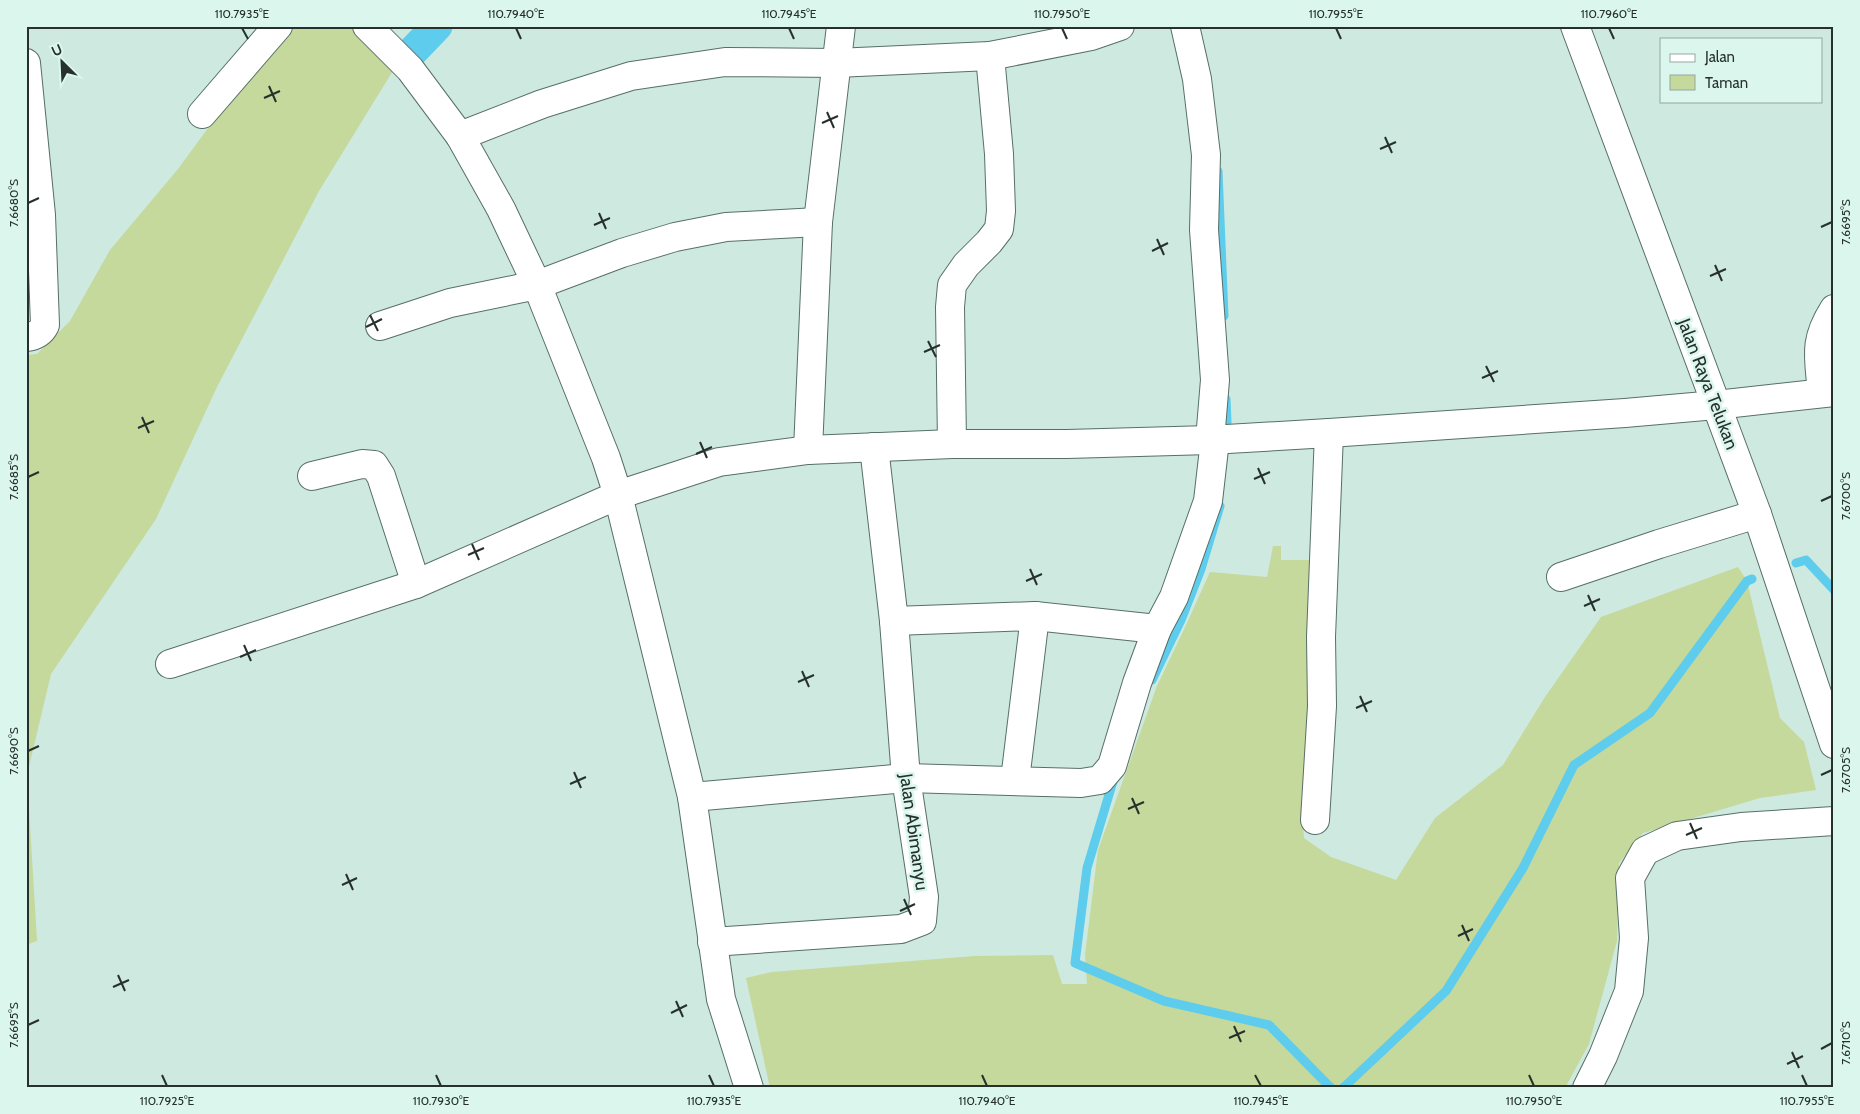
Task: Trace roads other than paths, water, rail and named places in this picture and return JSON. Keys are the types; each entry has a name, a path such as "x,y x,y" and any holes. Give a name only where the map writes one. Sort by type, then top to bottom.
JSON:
{"street":[{"path":"202,114 278,26"},
{"path":"367,26 410,69 460,136 501,209 537,284 606,458 618,495 692,797 720,999 749,1088"},
{"path":"808,450 818,222 824,184 841,26"},
{"path":"460,136 542,104 631,76 725,62 836,63 990,56 1092,36 1120,26"},
{"path":"692,797 906,778 1081,783 1100,780 1112,766 1136,683 1157,628 1174,597 1208,501 1215,380 1204,230 1206,155 1197,79 1185,26"},
{"name":"Jalan Raya Telukan","path":"1575,26 1757,514 1834,744"},
{"path":"952,444 950,307 952,285 999,229 1001,211 999,154 990,56"},
{"path":"26,63 30,150 44,259 45,325 39,334 26,337"},
{"path":"380,326 450,303 537,284 622,253 675,237 726,227 818,222"},
{"path":"170,664 416,584 618,495 719,462 808,450 952,444 1067,444 1212,440 1329,433 1716,406 1828,393 1818,348 1822,329 1834,309"},
{"path":"1315,820 1322,706 1321,637 1329,433"},
{"name":"Jalan Abimanyu","path":"712,942 901,930 922,921 924,897 906,778 894,621 874,447"},
{"path":"312,476 362,464 374,466 381,476 416,584"},
{"path":"1561,577 1757,514"},
{"path":"894,621 1035,616 1157,628"},
{"path":"1015,780 1035,616"},
{"path":"1587,1088 1603,1056 1629,991 1634,938 1630,878 1645,851 1677,836 1741,827 1834,821"}],"waterway":[{"path":"412,52 437,26"},
{"path":"1218,171 1224,316"},
{"path":"1226,399 1227,423"},
{"path":"1152,680 1181,620 1201,569 1220,506"},
{"path":"1796,563 1806,560 1834,590"},
{"path":"1343,1088 1446,991 1523,868 1574,765 1650,713 1747,581 1752,579"},
{"path":"1114,778 1087,868 1075,963 1164,1001 1269,1025 1331,1088"}]}
